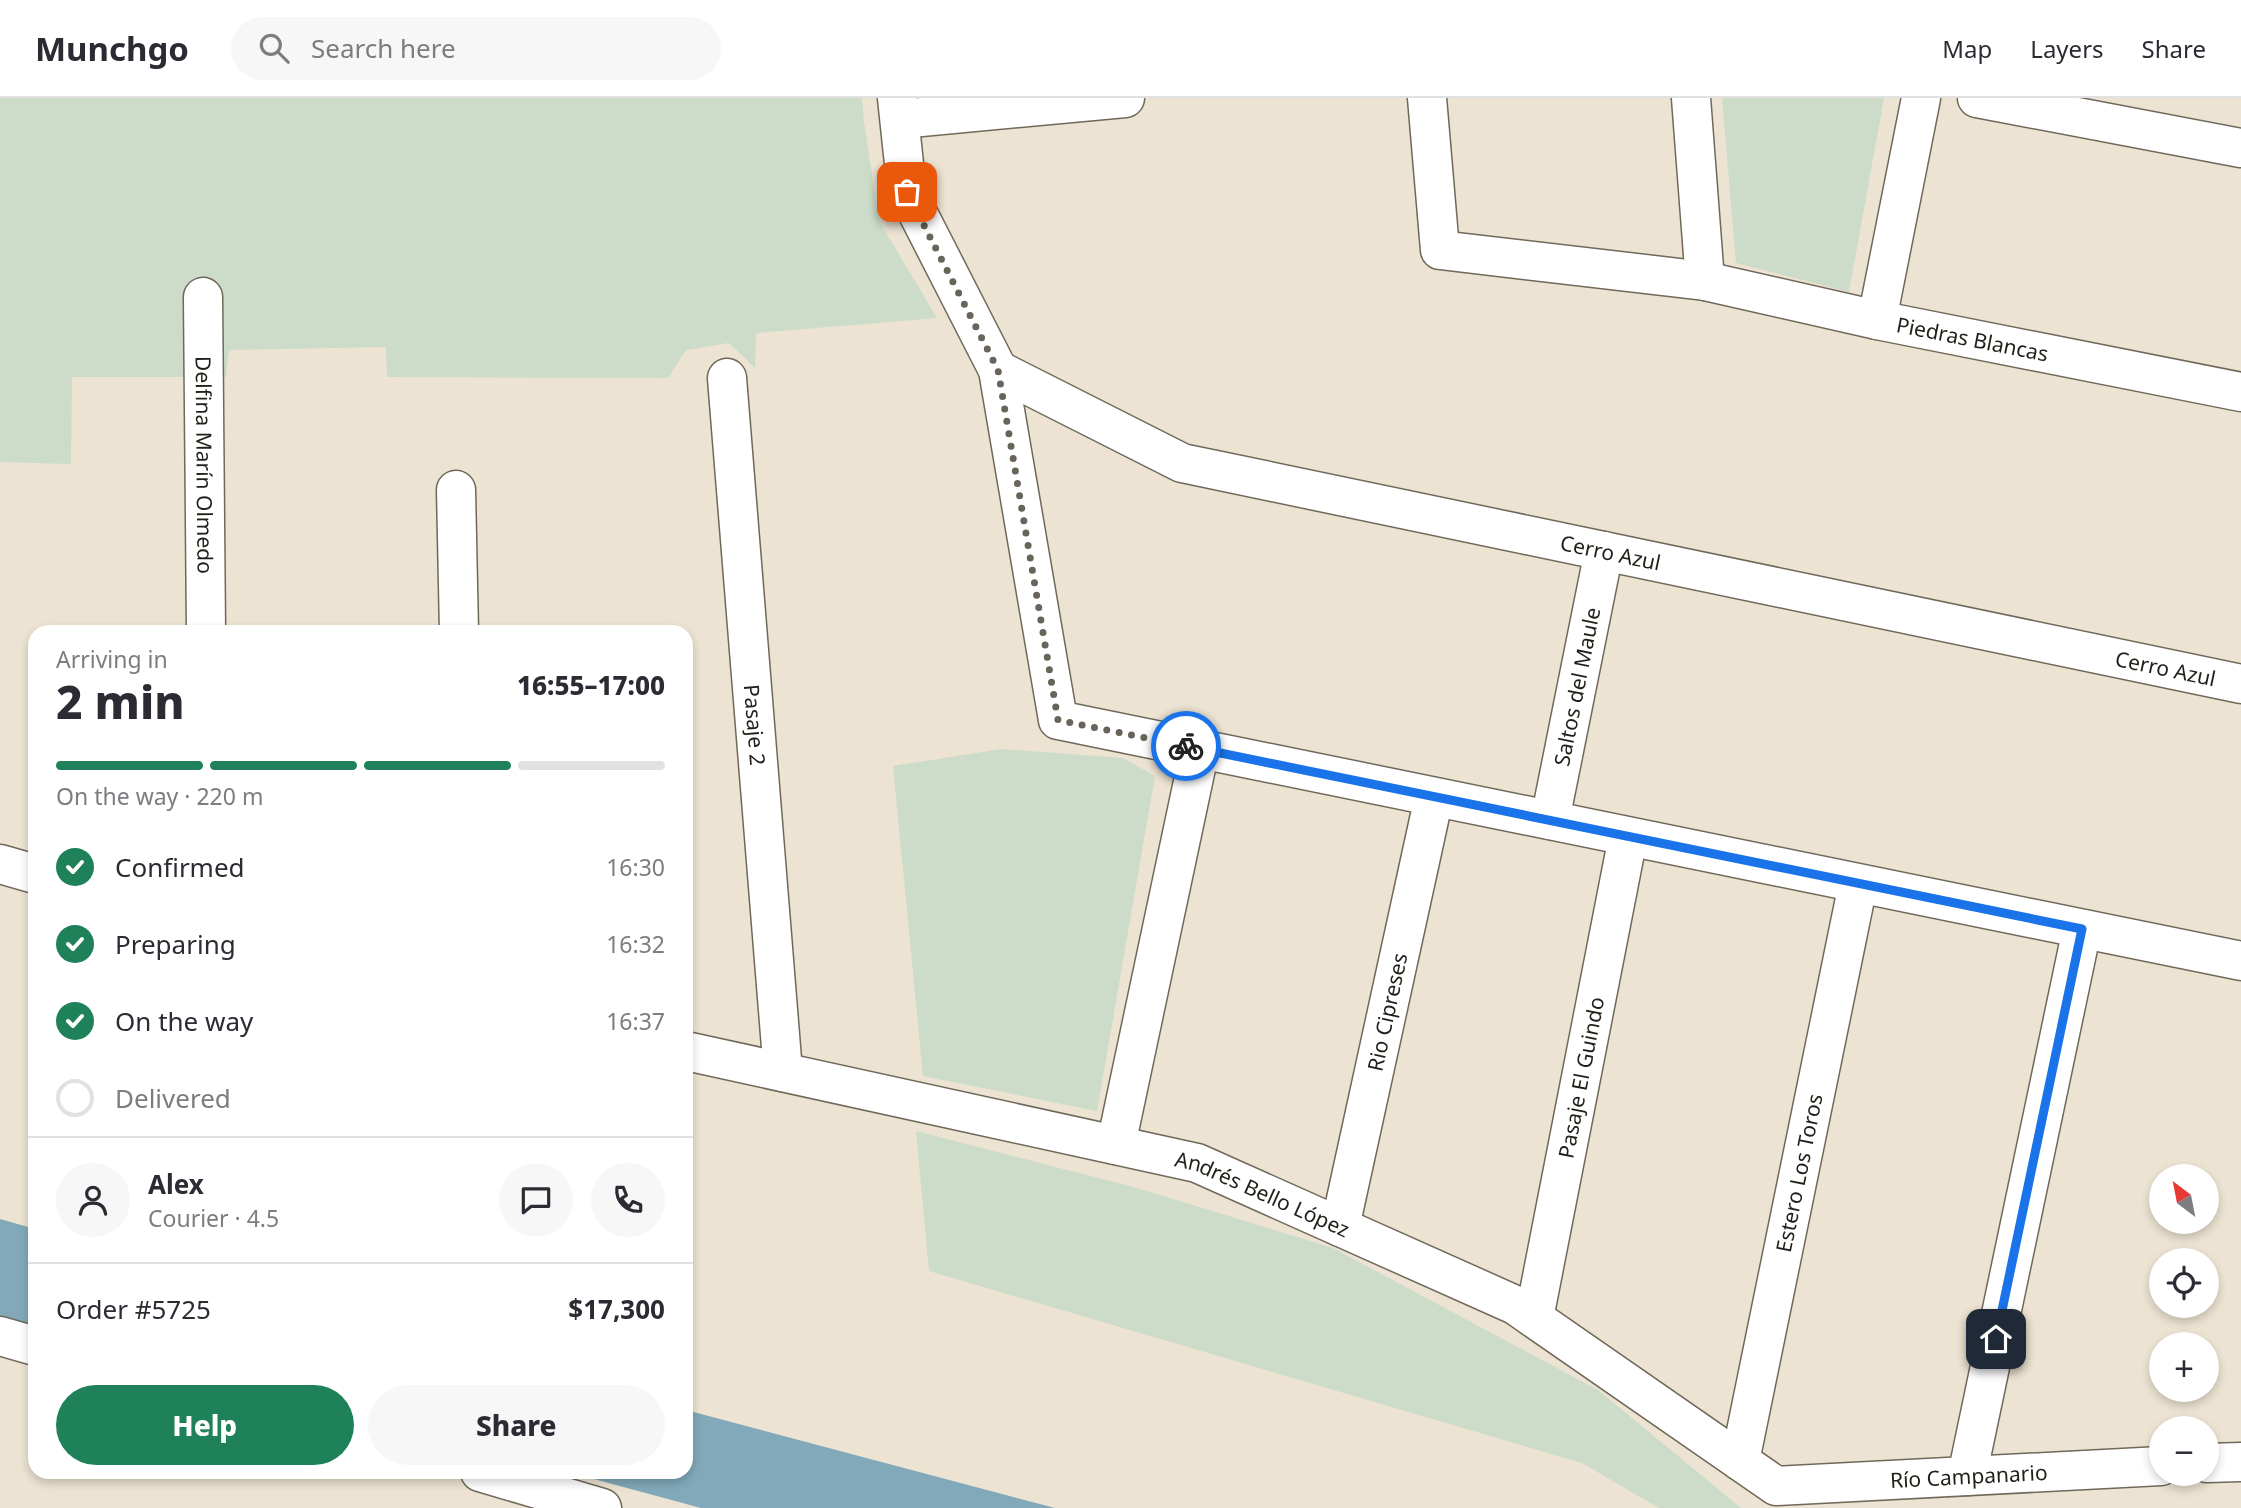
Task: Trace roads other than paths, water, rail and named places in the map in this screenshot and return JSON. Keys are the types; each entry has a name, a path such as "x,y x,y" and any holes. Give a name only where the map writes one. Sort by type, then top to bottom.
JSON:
{"street":[{"path":"1125,98 899,108 907,192 998,370 1058,720 2241,961"},
{"name":"Piedras Blancas","path":"1427,98 1440,250 1705,281 1877,320 2241,391"},
{"path":"1691,98 1705,281"},
{"path":"1877,320 1921,98"},
{"path":"1977,98 2241,148"},
{"name":"Delfina Marín Olmedo","path":"203,298 206,625"},
{"name":"Cerro Azul","path":"998,370 1182,463 2241,684"},
{"name":"Pasaje 2","path":"727,378 783,1072"},
{"path":"456,490 459,625"},
{"name":"Saltos del Maule","path":"1550,820 1604,551"},
{"path":"1116,1145 1200,749"},
{"name":"Rio Cipreses","path":"1340,1227 1434,797"},
{"name":"Pasaje El Guindo","path":"1534,1318 1629,837"},
{"path":"0,864 28,872"},
{"name":"Estero Los Toros","path":"1740,1461 1858,884"},
{"path":"1967,1476 2082,929"},
{"name":"Andrés Bello López","path":"693,1053 1197,1163 1515,1305 1776,1486"},
{"path":"0,1336 28,1344"},
{"path":"2219,1463 2241,1462"},
{"name":"Río Campanario","path":"1776,1486 2149,1467"},
{"path":"504,1479 602,1508"}],"water":[{"path":"0,1219 28,1227 28,1325 0,1317"},
{"path":"693,1412 1055,1508 701,1508 594,1479 693,1479"}]}
